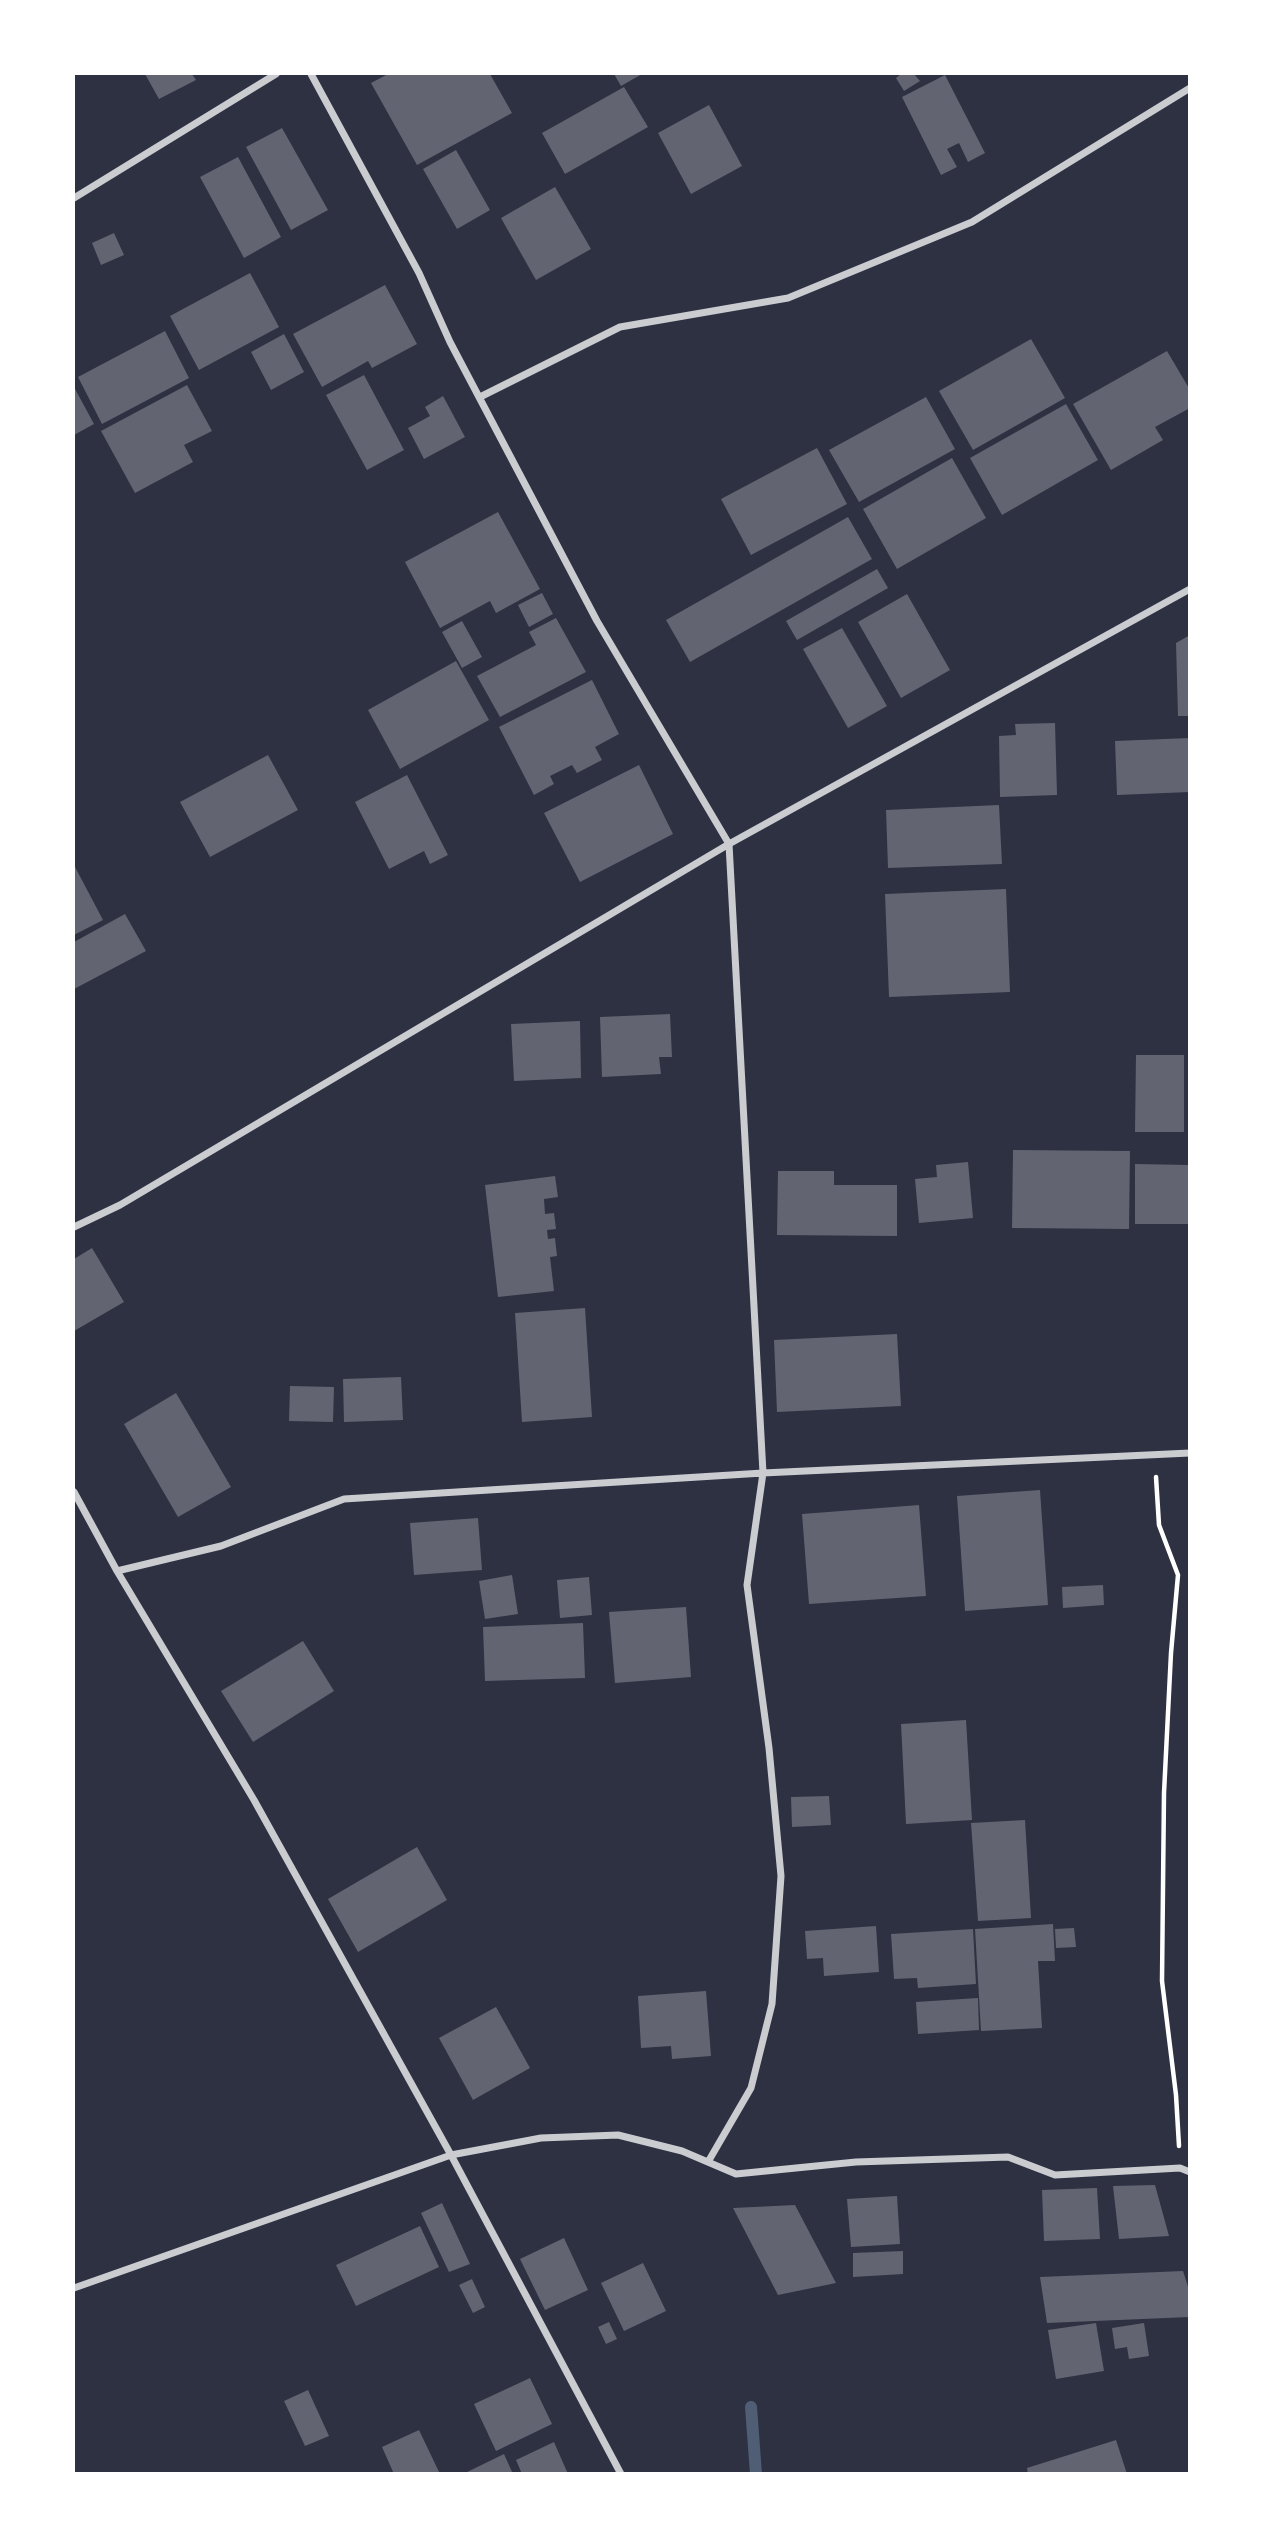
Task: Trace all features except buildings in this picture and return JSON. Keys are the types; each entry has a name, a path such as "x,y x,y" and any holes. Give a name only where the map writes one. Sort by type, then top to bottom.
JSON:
{"street":[{"path":"74,198 276,74"},
{"path":"311,74 419,273 450,342 597,621 729,844 763,1473 747,1585 769,1748 780,1876 772,2004 751,2088 708,2162"},
{"path":"480,397 620,327 788,298 972,222 1189,88"},
{"path":"74,1227 120,1205 729,844 1189,589"},
{"path":"117,1572 221,1546 344,1499 763,1473 1189,1453"},
{"path":"74,1492 117,1572 254,1800 452,2155 621,2473"},
{"path":"74,2288 452,2155 541,2138 618,2135 682,2151 736,2174 856,2162 1007,2157 1055,2175 1180,2168 1189,2172"}],"path":[{"path":"1155,1455 1159,1525 1178,1575 1165,1779 1162,1981 1176,2095 1180,2168"}],"waterway":[{"path":"751,2407 756,2474"}]}
